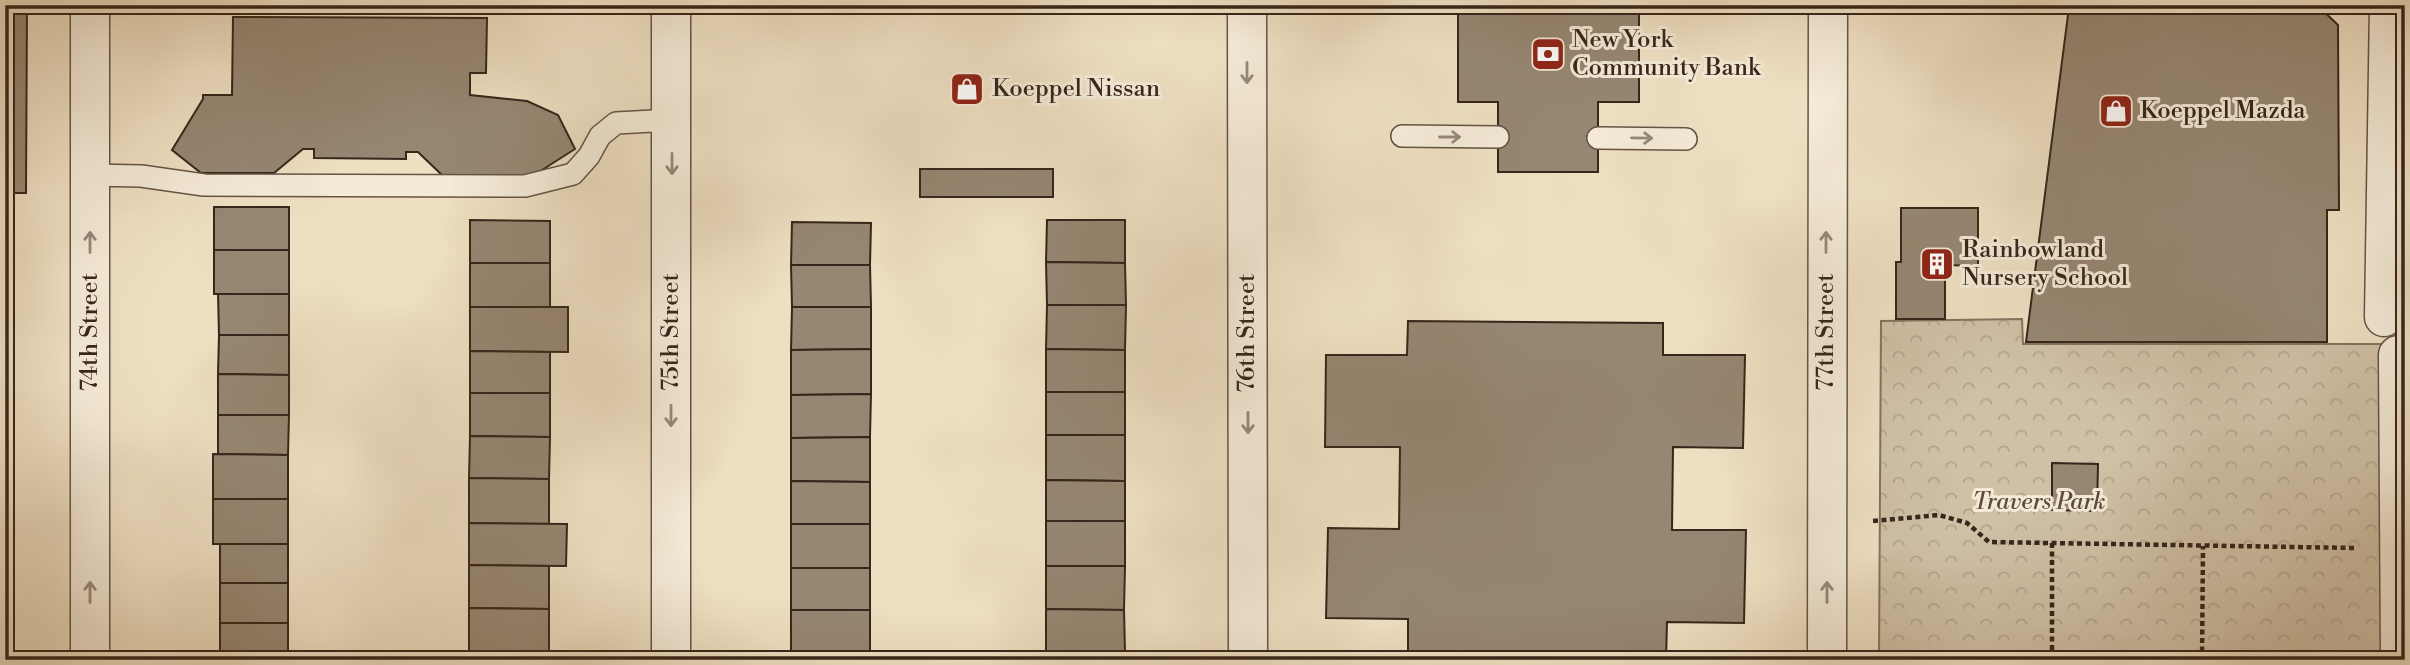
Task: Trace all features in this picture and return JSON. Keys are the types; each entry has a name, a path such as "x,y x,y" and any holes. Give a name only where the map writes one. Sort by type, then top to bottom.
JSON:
{"street":[{"name":"74th Street","path":"90,5 90,660"},
{"name":"75th Street","path":"671,5 671,660"},
{"name":"76th Street","path":"1247,5 1248,660"},
{"name":"77th Street","path":"1826,660 1828,5"},
{"path":"2384,317 2389,5"},
{"path":"2398,355 2400,660"}],"lane":[{"path":"90,175 141,176 204,184 525,186 573,174 589,156 600,136 616,123 672,120"},
{"path":"1402,136 1498,137"},
{"path":"1598,138 1686,139"}],"path":[{"path":"1826,524 1939,515 1967,523 1989,542 2400,549"},
{"path":"2052,543 2052,660"},
{"path":"2202,660 2203,546"}],"green space":[{"name":"Travers Park","path":"2022,319 2023,344 2405,344 2405,660 1879,660 1881,321"}],"building":[{"path":"5,5 27,5 26,193 5,193"},
{"name":"New York Community Bank","path":"1458,5 1639,5 1639,102 1598,102 1598,172 1498,172 1498,102 1458,102"},
{"path":"2069,7 2319,7 2338,25 2339,210 2327,210 2327,342 2026,342"},
{"path":"233,17 487,18 486,73 470,73 470,95 527,101 558,115 575,149 531,177 444,177 418,152 406,152 406,159 314,158 314,149 303,149 274,173 201,173 172,150 203,95 232,95"},
{"path":"920,169 1053,169 1053,197 920,197"},
{"path":"214,207 289,207 289,250 214,250"},
{"name":"Rainbowland Nursery School","path":"1901,208 1978,208 1978,266 1945,265 1945,319 1896,319 1896,262 1901,262"},
{"path":"470,220 550,221 550,263 470,263"},
{"path":"1047,220 1125,220 1125,263 1046,262"},
{"path":"792,222 871,223 870,265 791,265"},
{"path":"214,250 289,250 289,294 214,294"},
{"path":"1046,262 1125,263 1126,305 1047,305"},
{"path":"470,263 550,263 550,307 470,307"},
{"path":"791,265 870,265 871,307 792,307"},
{"path":"218,294 289,294 289,335 219,335"},
{"path":"1047,305 1126,305 1125,350 1046,349"},
{"path":"470,307 568,307 568,352 470,351"},
{"path":"792,307 871,307 871,349 791,350"},
{"path":"1408,321 1663,323 1663,355 1745,355 1743,448 1673,447 1672,530 1746,530 1744,623 1667,622 1666,660 1408,660 1408,619 1326,618 1328,528 1399,529 1400,447 1325,447 1326,355 1407,355"},
{"path":"219,335 289,335 289,375 218,374"},
{"path":"871,349 871,394 791,395 791,350"},
{"path":"1046,349 1125,350 1125,392 1046,392"},
{"path":"470,351 550,352 550,393 470,393"},
{"path":"218,374 289,375 289,415 218,415"},
{"path":"1046,392 1125,392 1125,435 1046,435"},
{"path":"470,393 550,393 550,437 470,436"},
{"path":"871,394 870,437 791,438 791,395"},
{"path":"218,415 289,415 288,455 218,454"},
{"path":"1046,435 1125,435 1125,481 1046,480"},
{"path":"470,436 550,437 549,479 469,478"},
{"path":"870,437 870,482 791,481 791,438"},
{"path":"213,454 288,455 288,499 213,499"},
{"path":"2052,463 2098,464 2097,511 2052,510"},
{"path":"469,478 549,479 549,524 469,523"},
{"path":"1046,480 1125,481 1125,521 1046,521"},
{"path":"791,481 870,482 870,524 791,524"},
{"path":"213,499 288,499 288,544 213,544"},
{"path":"1046,521 1125,521 1125,566 1046,566"},
{"path":"469,523 567,524 566,566 469,565"},
{"path":"791,524 870,524 870,568 791,568"},
{"path":"220,544 288,544 288,583 220,583"},
{"path":"469,565 549,566 549,609 469,608"},
{"path":"1046,566 1125,566 1124,610 1046,609"},
{"path":"791,568 870,568 870,610 791,610"},
{"path":"220,583 288,583 288,623 220,623"},
{"path":"469,608 549,609 549,654 469,653"},
{"path":"1046,609 1124,610 1125,652 1046,652"},
{"path":"791,610 870,610 870,654 791,653"},
{"path":"220,623 288,623 288,660 220,660"},
{"path":"1046,652 1125,652 1125,660 1046,660"},
{"path":"469,653 549,654 549,660 469,660"},
{"path":"791,653 870,654 870,660 791,660"}],"place":[{"name":"New York Community Bank","path":"1548,54"},
{"name":"Koeppel Nissan","path":"967,89"},
{"name":"Koeppel Mazda","path":"2116,111"},
{"name":"Rainbowland Nursery School","path":"1937,264"}]}
